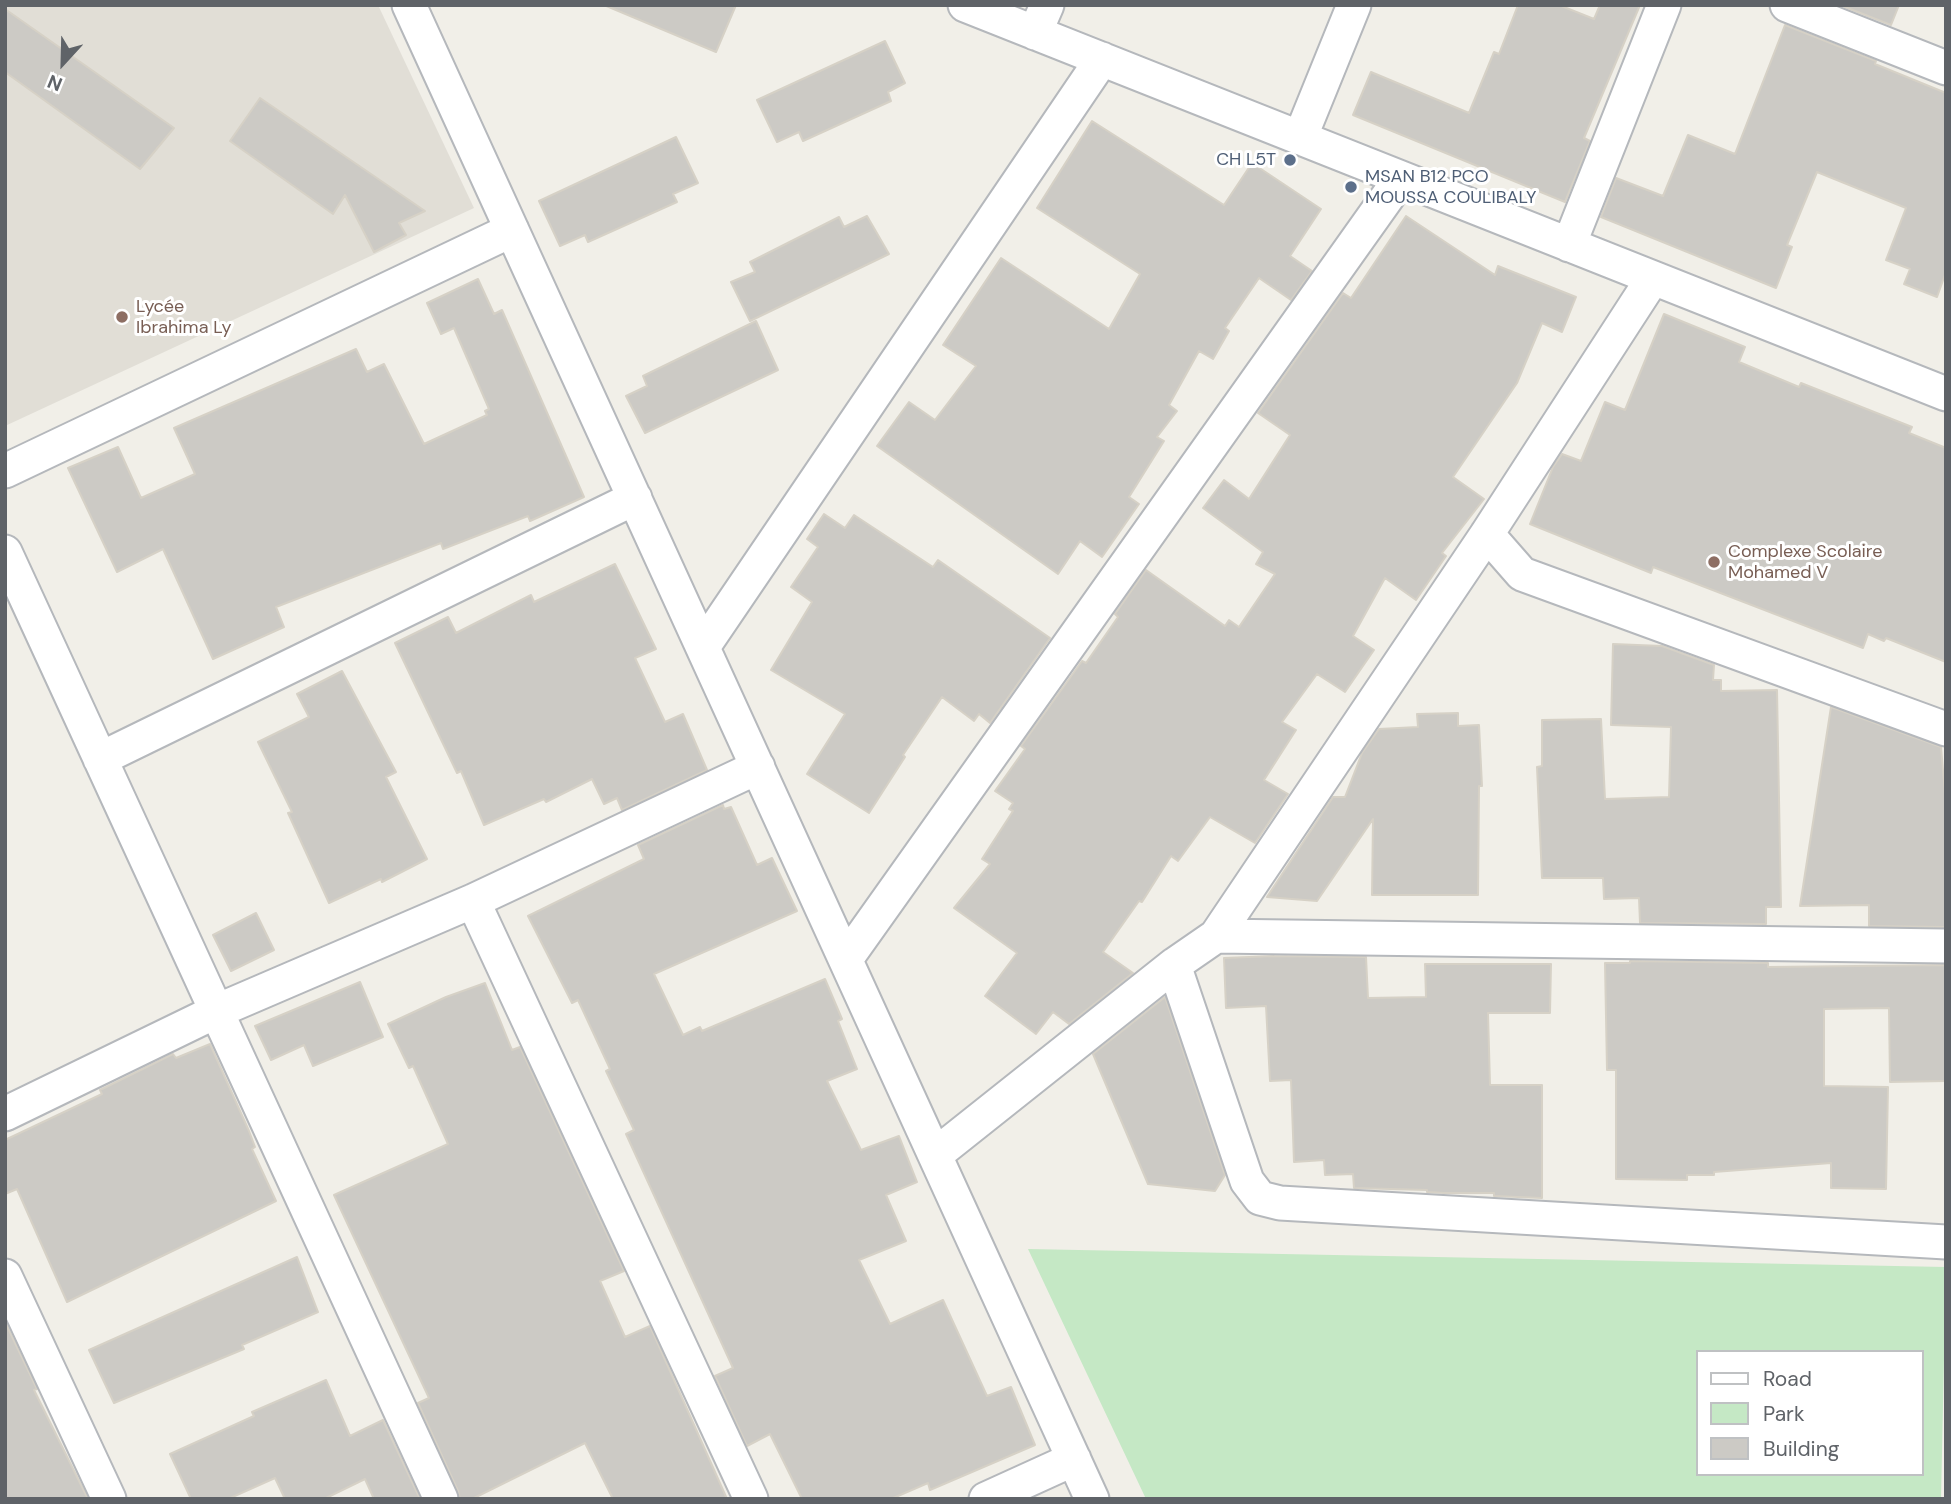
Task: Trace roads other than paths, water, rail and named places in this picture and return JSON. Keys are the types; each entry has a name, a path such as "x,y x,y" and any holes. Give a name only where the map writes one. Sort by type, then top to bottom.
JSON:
{"street":[{"path":"410,5 1092,1499"},
{"path":"965,5 1041,19 1102,60 1946,394"},
{"path":"1300,138 1354,5"},
{"path":"1569,245 1664,5"},
{"path":"1787,5 1946,68"},
{"path":"703,647 1102,60"},
{"path":"846,959 1401,178"},
{"path":"5,471 512,230"},
{"path":"935,1155 1174,965 1216,936 1487,534 1653,278"},
{"path":"100,759 635,498"},
{"path":"1487,534 1522,574 1946,729"},
{"path":"5,552 441,1499"},
{"path":"5,1114 216,1011 473,901 758,767"},
{"path":"473,901 751,1499"},
{"path":"1216,936 1946,946"},
{"path":"1174,965 1247,1181 1260,1198 1280,1203 1946,1242"},
{"path":"5,1276 108,1499"},
{"path":"986,1499 1074,1458"}],"place":[{"name":"CH L5T","path":"1290,160"},
{"name":"MSAN B12 PCO MOUSSA COULIBALY","path":"1351,187"},
{"name":"Lycée Ibrahima Ly","path":"122,317"},
{"name":"Complexe Scolaire Mohamed V","path":"1714,562"}]}
